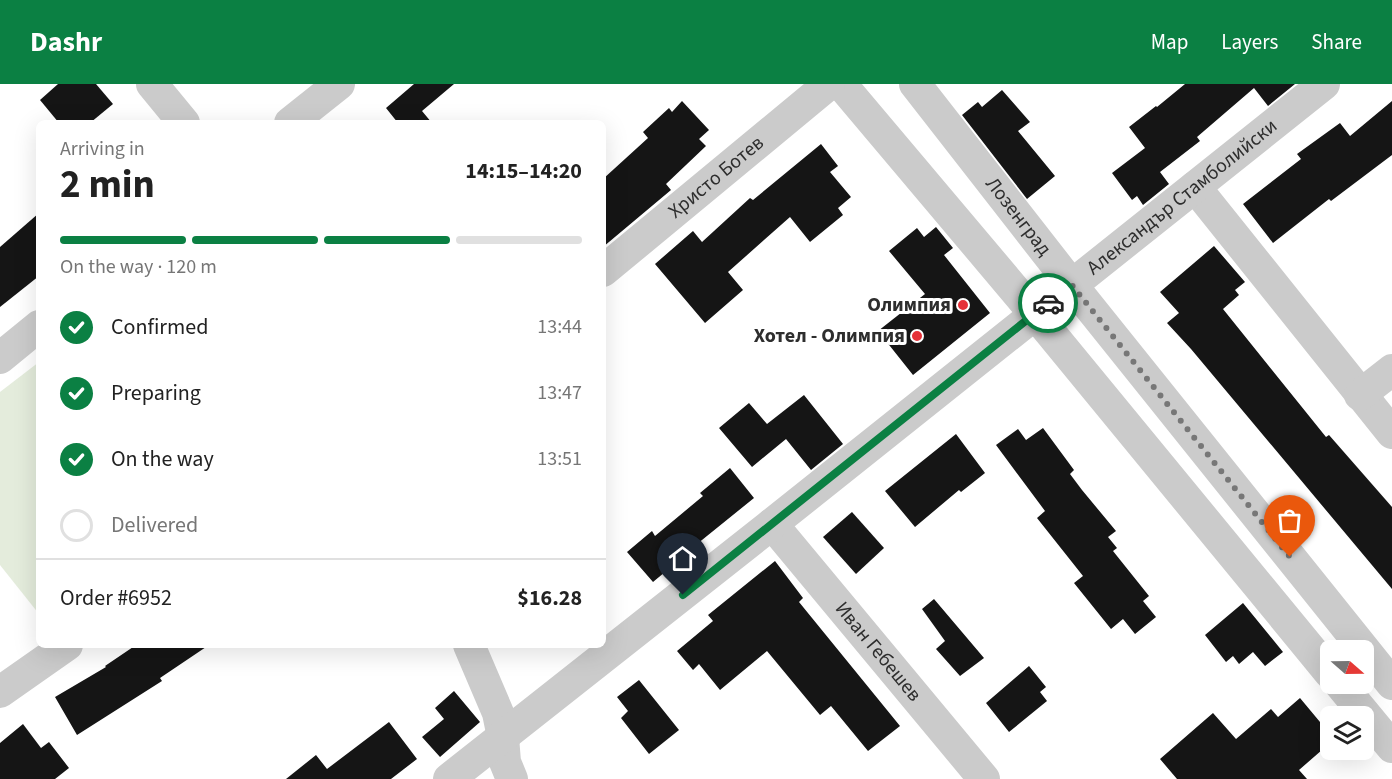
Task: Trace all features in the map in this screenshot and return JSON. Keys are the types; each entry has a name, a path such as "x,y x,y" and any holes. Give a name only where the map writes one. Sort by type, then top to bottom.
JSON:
{"street":[{"path":"152,84 182,120"},
{"path":"294,120 339,84"},
{"name":"Христо Ботев","path":"606,269 829,84"},
{"path":"841,84 1035,314 1320,661"},
{"name":"Лозенград","path":"915,84 1071,284 1392,684"},
{"name":"Александър Стамболийски","path":"449,779 1324,84"},
{"path":"1195,187 1392,433"},
{"path":"0,358 36,329"},
{"path":"1360,395 1392,370"},
{"name":"Иван Гебешев","path":"772,524 984,779"},
{"path":"0,692 63,648"},
{"path":"470,648 498,714 505,762 512,779"},
{"path":"1348,694 1392,747"}],"green space":[{"path":"36,364 36,610 0,565 0,392"}],"building":[{"path":"58,84 96,84 113,104 94,120 57,120 40,100"},
{"path":"414,84 454,84 422,111 430,120 396,120 386,108"},
{"path":"1185,84 1295,84 1268,106 1254,88 1197,137 1200,141 1160,172 1169,184 1143,205 1137,196 1132,200 1112,173 1145,148 1129,127"},
{"path":"1002,90 1030,122 1018,131 1055,176 1027,199 962,115 978,102 982,107"},
{"path":"682,101 709,130 699,139 706,146 666,184 671,190 606,244 606,176 648,138 643,132 669,108 672,112"},
{"path":"1392,101 1392,155 1331,201 1329,199 1273,243 1243,204 1301,159 1297,154 1340,123 1350,136"},
{"path":"821,144 838,166 830,172 851,197 838,208 843,215 810,242 790,217 728,272 743,290 705,323 655,264 693,231 702,242 750,198 753,200"},
{"path":"36,216 36,278 0,307 0,247"},
{"path":"936,227 953,248 944,255 990,313 913,375 878,331 925,294 889,251 917,228 924,237"},
{"path":"1214,246 1245,282 1235,290 1239,295 1223,309 1326,437 1329,435 1392,507 1392,589 1167,323 1179,313 1160,292"},
{"path":"804,395 843,444 811,470 786,439 752,467 719,428 749,403 767,424"},
{"path":"1043,428 1074,470 1070,474 1116,531 1108,537 1117,548 1113,551 1149,596 1143,601 1156,617 1135,634 1123,619 1111,629 1074,583 1083,576 1037,518 1045,511 996,445 1018,429 1026,440"},
{"path":"956,434 985,473 961,492 959,490 915,527 885,491"},
{"path":"730,468 754,498 653,582 627,552 652,531 655,536 703,496 700,493"},
{"path":"852,512 884,548 856,574 823,537"},
{"path":"775,561 803,598 799,602 900,726 868,751 831,706 820,715 767,651 720,690 699,664 693,670 677,651 713,621 708,615"},
{"path":"934,599 984,658 960,676 936,649 945,641 922,609"},
{"path":"1243,603 1283,652 1265,666 1253,652 1239,664 1233,656 1226,662 1205,635"},
{"path":"132,648 205,648 160,678 162,681 77,735 55,697"},
{"path":"1029,666 1046,687 1040,692 1047,701 1009,732 986,703"},
{"path":"639,680 679,730 649,754 621,718 628,711 617,697"},
{"path":"454,691 480,722 440,757 422,737 444,719 435,708"},
{"path":"1300,698 1320,722 1320,752 1299,770 1307,779 1177,779 1160,759 1213,713 1236,739 1271,709 1278,717"},
{"path":"389,722 417,759 391,779 286,779 316,755 327,769"},
{"path":"23,724 41,748 49,742 69,768 55,779 0,779 0,743"}],"way so far":[{"path":"1048,303 1071,284 1290,557"}],"place":[{"name":"Олимпия","path":"963,305"},
{"name":"Хотел - Олимпия","path":"917,336"}],"route":[{"path":"683,595 1048,303"}]}
